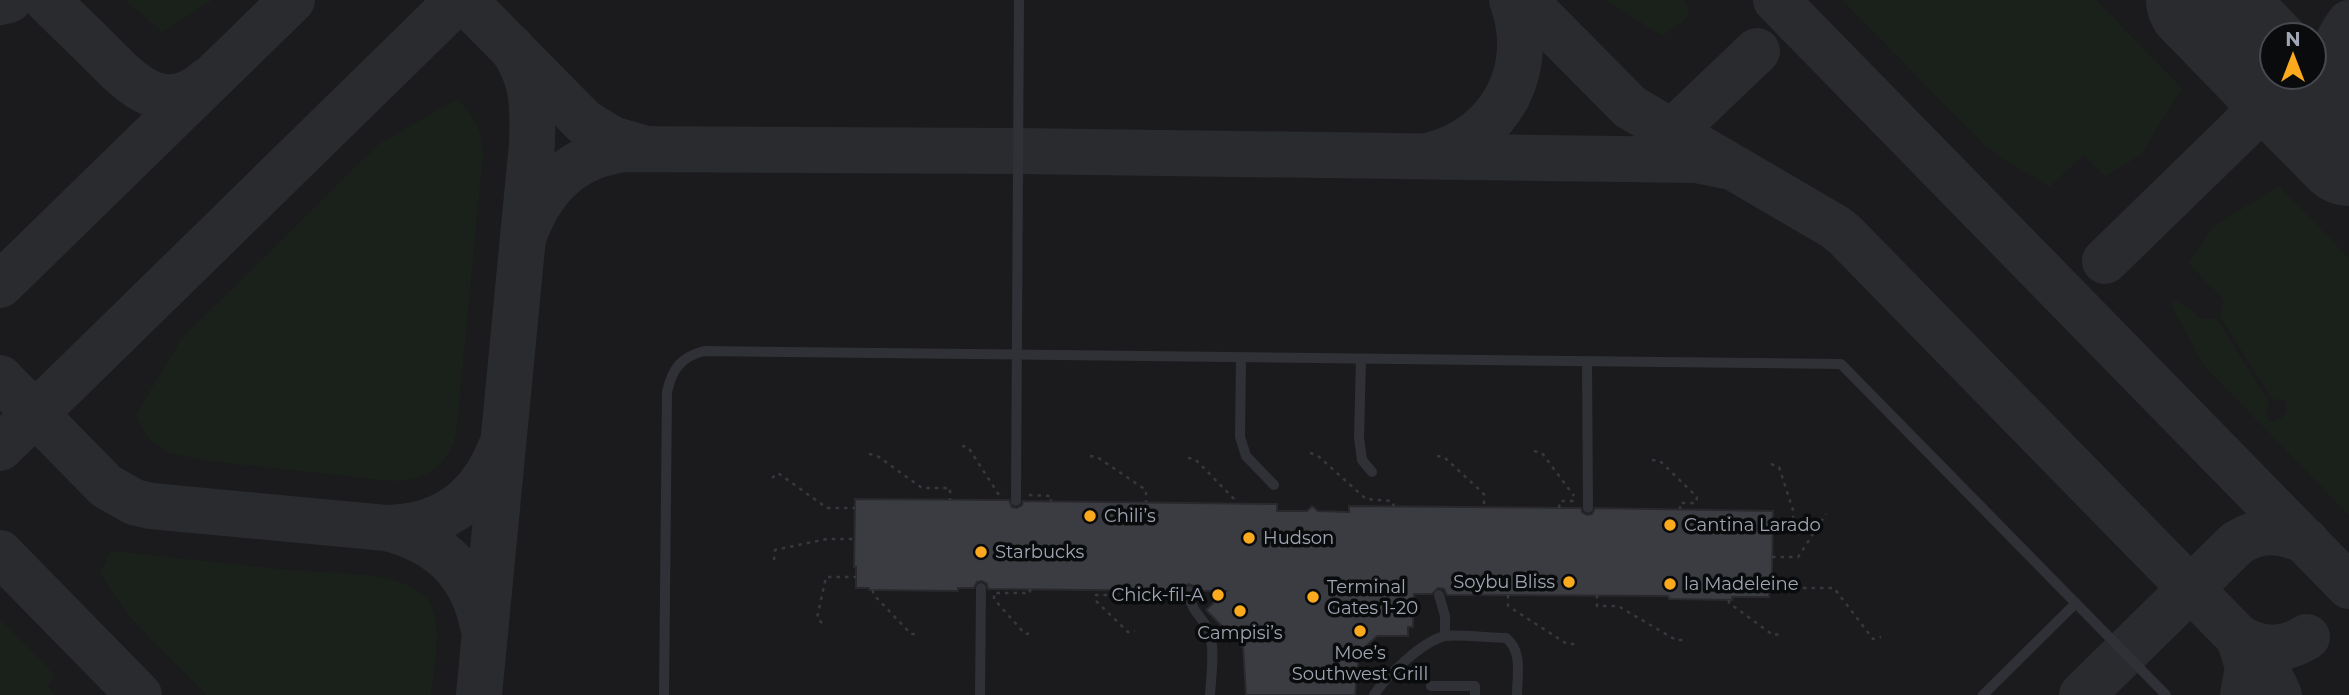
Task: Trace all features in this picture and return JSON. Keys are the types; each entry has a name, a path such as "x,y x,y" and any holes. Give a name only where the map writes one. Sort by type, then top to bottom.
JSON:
{"lane":[{"path":"1016,500 1019,0"},
{"path":"664,695 667,392 670,376 679,363 690,355 704,351 1841,365 2166,695"},
{"path":"1241,358 1240,437 1246,456 1274,485"},
{"path":"1361,359 1359,438 1362,460 1372,472"},
{"path":"1587,361 1588,508"},
{"path":"980,695 982,588"},
{"path":"1189,591 1189,601 1206,625 1211,638 1210,695"},
{"path":"1439,594 1445,616 1445,636"},
{"path":"1983,695 2076,603"},
{"path":"1374,695 1387,676 1416,652 1445,636 1506,638 1513,644 1518,659 1517,695"},
{"path":"1432,686 1475,686 1475,695"}],"path":[{"path":"1534,452 1542,453 1574,495 1575,501 1560,500 1559,508"},
{"path":"1310,453 1317,455 1366,499 1392,500 1394,506"},
{"path":"869,454 876,455 922,488 950,488 950,500"},
{"path":"1090,456 1097,457 1146,490 1146,502"},
{"path":"1437,456 1444,457 1484,494 1484,507"},
{"path":"1188,458 1195,459 1234,499 1234,504"},
{"path":"1652,460 1660,461 1697,497 1696,503 1679,503 1679,509"},
{"path":"1772,464 1779,467 1793,510 1793,519 1773,519"},
{"path":"772,478 778,473 827,508 855,508"},
{"path":"1772,557 1798,557 1826,514"},
{"path":"774,560 775,550 827,539 854,538"},
{"path":"822,623 817,618 826,576 856,577"},
{"path":"1769,588 1834,588 1873,639 1881,637"},
{"path":"1030,589 1030,593 994,593 994,599 1025,634 1032,633"},
{"path":"873,590 873,594 911,634 919,634"},
{"path":"1119,590 1119,595 1096,595 1096,601 1128,632 1135,631"},
{"path":"1508,595 1508,606 1567,644 1575,644"},
{"path":"1597,595 1597,606 1618,606 1676,640 1685,640"},
{"path":"1729,600 1729,603 1773,635 1780,634"}],"shaded area":[{"path":"0,0 2349,0 2349,695 0,695"},
{"path":"126,0 212,0 162,32"},
{"path":"1606,0 1683,0 1689,10 1685,20 1662,36"},
{"path":"1842,0 2096,0 2182,88 2141,155 2105,176 2083,155 2050,187 1988,149"},
{"path":"457,99 476,124 483,154 456,435 447,456 440,464 424,475 392,481 209,461 169,453 146,436 136,414 182,338 379,144"},
{"path":"2279,186 2349,258 2349,515 2204,366 2170,303 2176,300 2191,309 2200,319 2217,319 2269,402 2265,416 2270,421 2279,419 2287,412 2284,399 2273,400 2220,317 2224,300 2188,263 2214,226"},
{"path":"110,551 365,575 406,585 426,597 435,614 437,637 431,695 206,695 128,615 100,574"},
{"path":"0,619 55,676 47,686 56,695 0,695"}],"building":[{"name":"Terminal Gates 1-20","path":"855,499 1009,500 1012,507 1017,508 1023,501 1277,504 1277,511 1307,511 1312,506 1318,511 1349,512 1349,506 1581,508 1587,515 1592,514 1595,508 1773,511 1772,578 1769,577 1769,597 1732,597 1732,600 1669,599 1668,596 1447,595 1444,589 1438,588 1432,594 1414,594 1413,627 1408,627 1408,636 1377,636 1359,653 1355,695 1246,695 1243,648 1206,610 1226,591 1197,591 1189,584 1184,586 1182,591 988,589 987,584 982,581 977,582 974,588 958,588 958,591 856,588"}],"taxiway":[{"path":"0,2 9,0"},
{"path":"47,0 122,74 148,92 161,97 176,97 191,92 208,80"},
{"path":"0,285 292,0"},
{"path":"0,448 458,0"},
{"path":"464,0 584,122 612,139 643,148"},
{"path":"1432,155 1457,146 1478,132 1495,116 1508,96 1516,74 1520,50 1519,25 1512,0"},
{"path":"1524,0 1630,107 1845,235 2264,664 2279,695"},
{"path":"1776,0 2349,586"},
{"path":"2198,0 2239,41 2256,71 2259,87 2255,105 2245,124 2262,115 2290,111 2314,122 2349,154"},
{"path":"2349,23 2334,52 2328,83 2332,115 2349,143"},
{"path":"479,695 532,144 531,94 525,71 512,48"},
{"path":"1652,151 1757,51"},
{"path":"2105,261 2280,91"},
{"path":"523,238 539,204 561,177 590,158 627,149 1696,160 1731,167"},
{"path":"0,378 106,486 134,502 151,506 386,528 406,526 424,523 456,508 481,483 500,449"},
{"path":"386,528 422,541 451,562 471,590 483,627"},
{"path":"2082,695 2237,543 2254,535 2271,532 2306,541"},
{"path":"0,553 139,695"},
{"path":"2243,695 2248,667 2239,638 2273,648 2290,645 2307,637"}],"runway":[{"path":"2202,0 2258,58"},
{"path":"2291,91 2349,150"}],"place":[{"name":"Chili’s","path":"1090,516"},
{"name":"Cantina Larado","path":"1670,525"},
{"name":"Hudson","path":"1249,538"},
{"name":"Starbucks","path":"981,552"},
{"name":"Soybu Bliss","path":"1569,582"},
{"name":"la Madeleine","path":"1670,584"},
{"name":"Chick-fil-A","path":"1218,595"},
{"name":"Terminal Gates 1-20","path":"1313,597"},
{"name":"Campisi’s","path":"1240,611"},
{"name":"Moe’s Southwest Grill","path":"1360,631"}]}
